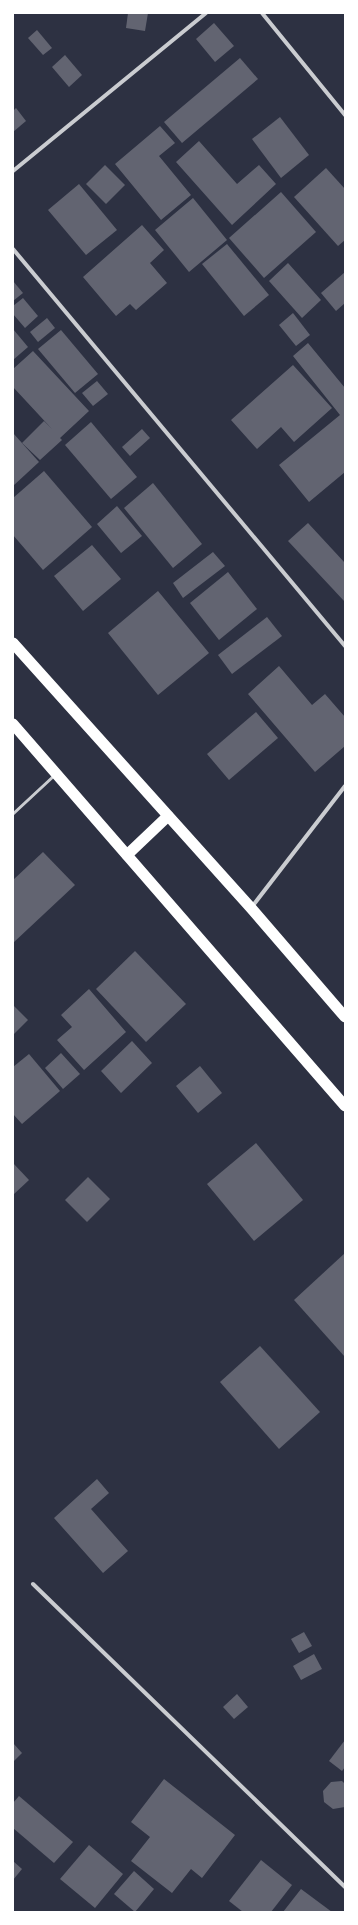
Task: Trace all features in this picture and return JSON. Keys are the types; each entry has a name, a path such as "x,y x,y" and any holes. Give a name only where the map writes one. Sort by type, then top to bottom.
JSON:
{"highway":[{"path":"13,643 251,908 345,1017"},
{"path":"13,724 345,1106"},
{"path":"127,855 168,816"}],"street":[{"path":"13,171 206,13"},
{"path":"262,13 345,116"},
{"path":"13,249 345,646"},
{"path":"251,908 345,786"},
{"path":"33,1584 345,1887"}],"lane":[{"path":"13,814 56,773"}],"building":[{"path":"128,13 148,13 145,31 126,28"},
{"path":"214,23 234,46 215,62 196,39"},
{"path":"37,30 52,48 43,55 28,38"},
{"path":"65,55 82,75 69,87 52,67"},
{"path":"240,58 258,79 182,143 164,122"},
{"path":"16,108 26,121 13,132 13,111"},
{"path":"280,117 309,155 281,178 252,139"},
{"path":"160,126 175,143 159,156 191,195 161,220 115,164"},
{"path":"199,141 237,184 259,165 276,184 232,225 176,162"},
{"path":"105,165 125,185 106,204 86,184"},
{"path":"326,168 345,189 345,240 338,246 294,197"},
{"path":"79,184 117,230 86,255 48,210"},
{"path":"281,192 316,232 264,278 229,238"},
{"path":"193,198 227,240 189,272 155,230"},
{"path":"142,225 164,250 150,263 167,283 136,310 130,304 116,316 83,277"},
{"path":"227,244 269,295 244,316 202,264"},
{"path":"288,263 321,300 302,318 269,281"},
{"path":"345,272 345,303 336,311 321,293"},
{"path":"13,281 23,293 13,301"},
{"path":"23,298 38,316 25,328 13,314 13,306"},
{"path":"293,313 310,335 296,346 279,325"},
{"path":"47,318 55,328 38,342 30,332"},
{"path":"13,329 28,347 13,360"},
{"path":"61,330 98,374 75,393 38,349"},
{"path":"308,343 345,388 345,472 309,502 279,465 340,415 293,356"},
{"path":"33,351 89,411 60,438 62,440 40,460 22,443 44,421 52,429 13,387 13,369"},
{"path":"293,365 332,408 294,442 281,427 257,449 231,420"},
{"path":"97,381 108,394 93,406 82,393"},
{"path":"91,422 137,477 111,499 65,445"},
{"path":"142,429 150,438 130,456 122,447"},
{"path":"13,433 39,462 13,486"},
{"path":"44,471 92,527 43,570 13,535 13,498"},
{"path":"153,483 202,544 173,568 124,508"},
{"path":"117,506 142,536 121,553 97,524"},
{"path":"308,523 345,563 345,602 288,541"},
{"path":"92,545 121,579 83,611 54,576"},
{"path":"213,552 225,566 183,598 173,583"},
{"path":"228,572 257,609 219,640 190,603"},
{"path":"158,591 209,653 158,695 108,633"},
{"path":"267,617 282,636 232,674 218,655"},
{"path":"279,666 312,705 325,694 345,717 345,746 315,772 248,694"},
{"path":"256,712 278,738 229,780 207,754"},
{"path":"43,852 75,885 13,943 13,880"},
{"path":"135,951 186,1004 146,1042 96,989"},
{"path":"89,989 126,1032 84,1070 57,1040 72,1027 61,1015"},
{"path":"13,1005 28,1020 13,1035"},
{"path":"132,1041 152,1063 121,1093 101,1071"},
{"path":"61,1053 80,1074 63,1089 45,1068"},
{"path":"29,1054 60,1091 22,1124 13,1114 13,1067"},
{"path":"200,1066 222,1093 198,1113 176,1086"},
{"path":"256,1143 303,1200 254,1241 207,1184"},
{"path":"13,1163 29,1180 13,1195"},
{"path":"88,1177 110,1199 87,1222 65,1200"},
{"path":"345,1253 345,1357 294,1300"},
{"path":"260,1346 320,1412 279,1449 220,1382"},
{"path":"97,1479 109,1493 91,1509 128,1551 103,1573 54,1518"},
{"path":"304,1632 312,1646 299,1653 291,1639"},
{"path":"314,1654 322,1669 301,1680 293,1666"},
{"path":"237,1694 248,1707 234,1719 223,1707"},
{"path":"345,1740 345,1767 342,1771 329,1761"},
{"path":"13,1743 22,1753 13,1762"},
{"path":"164,1779 235,1835 202,1878 191,1869 172,1893 131,1861 150,1837 131,1822"},
{"path":"342,1781 345,1784 345,1807 333,1809 324,1802 323,1791 331,1782"},
{"path":"19,1796 73,1842 54,1863 13,1828 13,1803"},
{"path":"89,1845 123,1874 95,1908 60,1879"},
{"path":"261,1860 292,1885 271,1912 243,1912 229,1901"},
{"path":"13,1861 22,1869 13,1880"},
{"path":"134,1871 154,1889 135,1912 114,1894"},
{"path":"301,1889 332,1912 283,1912"}]}
